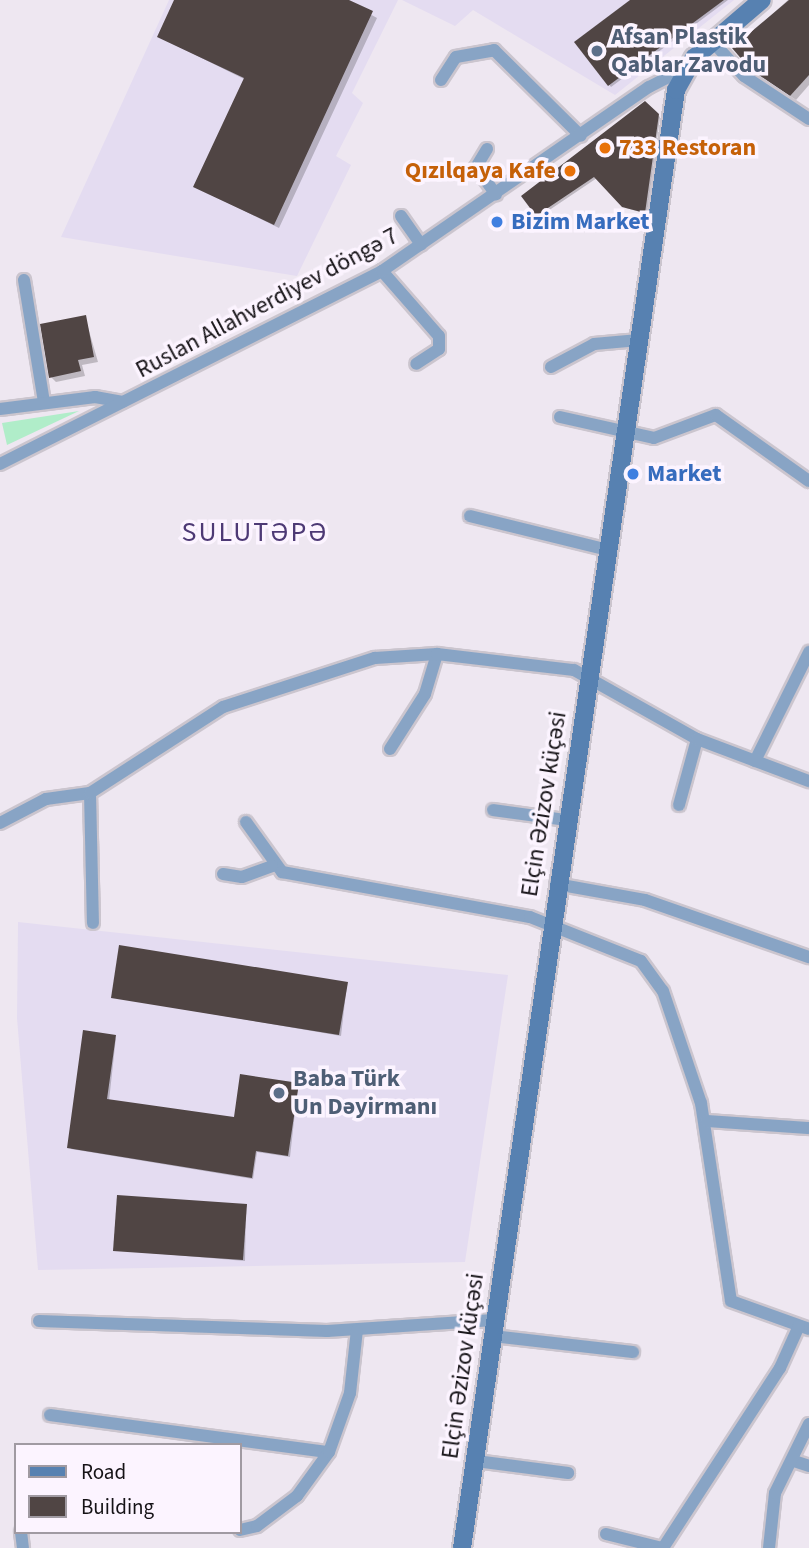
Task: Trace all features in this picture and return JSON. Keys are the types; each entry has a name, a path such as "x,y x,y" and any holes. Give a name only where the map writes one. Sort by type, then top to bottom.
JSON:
{"street":[{"path":"683,71 712,41 762,0"},
{"path":"712,41 744,76 809,119"},
{"path":"441,80 456,57 495,50 581,136"},
{"name":"Ruslan Allahverdiyev döngə 7","path":"0,464 382,271 581,136 683,71"},
{"name":"Elçin Əzizov küçəsi","path":"462,1548 556,884 683,71"},
{"path":"486,149 476,167 496,195"},
{"path":"401,216 421,246"},
{"path":"382,271 439,336 439,349 416,364"},
{"path":"24,280 44,402"},
{"path":"551,367 594,344 639,340"},
{"path":"0,410 44,402 104,397 123,402"},
{"path":"560,417 625,436 666,437 702,415 716,415 809,481"},
{"path":"470,516 608,550"},
{"path":"755,761 809,652"},
{"path":"390,749 425,694 437,654"},
{"path":"0,823 46,799 90,793 223,707 375,658 437,654 559,666 588,677 697,739 809,781"},
{"path":"679,805 697,739"},
{"path":"90,793 93,923"},
{"path":"493,810 566,820"},
{"path":"246,821 272,866"},
{"path":"223,874 242,877 272,866 372,893 551,922 627,951 651,971 706,1121 731,1301 804,1328 662,1548 606,1534"},
{"path":"556,884 655,903 809,957"},
{"path":"706,1121 766,1120 809,1128"},
{"path":"39,1321 357,1330 493,1328 632,1352"},
{"path":"242,1530 257,1527 297,1496 329,1452 350,1393 357,1330"},
{"path":"50,1415 329,1452"},
{"path":"769,1548 775,1493 794,1461 809,1424"},
{"path":"476,1461 568,1473"},
{"path":"794,1461 809,1466"}],"shaded area":[{"path":"169,0 398,0 352,93 363,103 336,156 351,165 297,276 61,237"},
{"path":"402,0 734,0 615,95 473,10 455,26"},
{"name":"Baba Türk Un Dəyirmanı","path":"18,922 508,975 465,1262 38,1270 17,1018"}],"green space":[{"path":"79,411 7,445 2,423"}],"building":[{"path":"174,0 349,0 373,11 274,225 193,187 244,78 157,37"},
{"path":"630,0 724,0 608,86 574,42"},
{"path":"789,0 809,0 809,75 790,96 750,69 732,48"},
{"path":"645,101 659,114 645,213 622,207 594,177 536,216 521,196"},
{"path":"86,315 94,357 78,360 81,371 49,378 40,324"},
{"path":"119,945 348,982 339,1035 111,998"},
{"path":"83,1030 116,1035 107,1099 234,1117 240,1074 299,1083 288,1156 256,1151 252,1178 67,1148"},
{"path":"117,1195 247,1204 243,1260 113,1251"}],"place":[{"name":"Afsan Plastik Qablar Zavodu","path":"597,51"},
{"name":"733 Restoran","path":"605,148"},
{"name":"Qızılqaya Kafe","path":"570,171"},
{"name":"Bizim Market","path":"497,222"},
{"name":"Market","path":"633,474"},
{"name":"Baba Türk Un Dəyirmanı","path":"279,1093"}],"district":[{"name":"SULUTƏPƏ","path":"255,532"}]}
